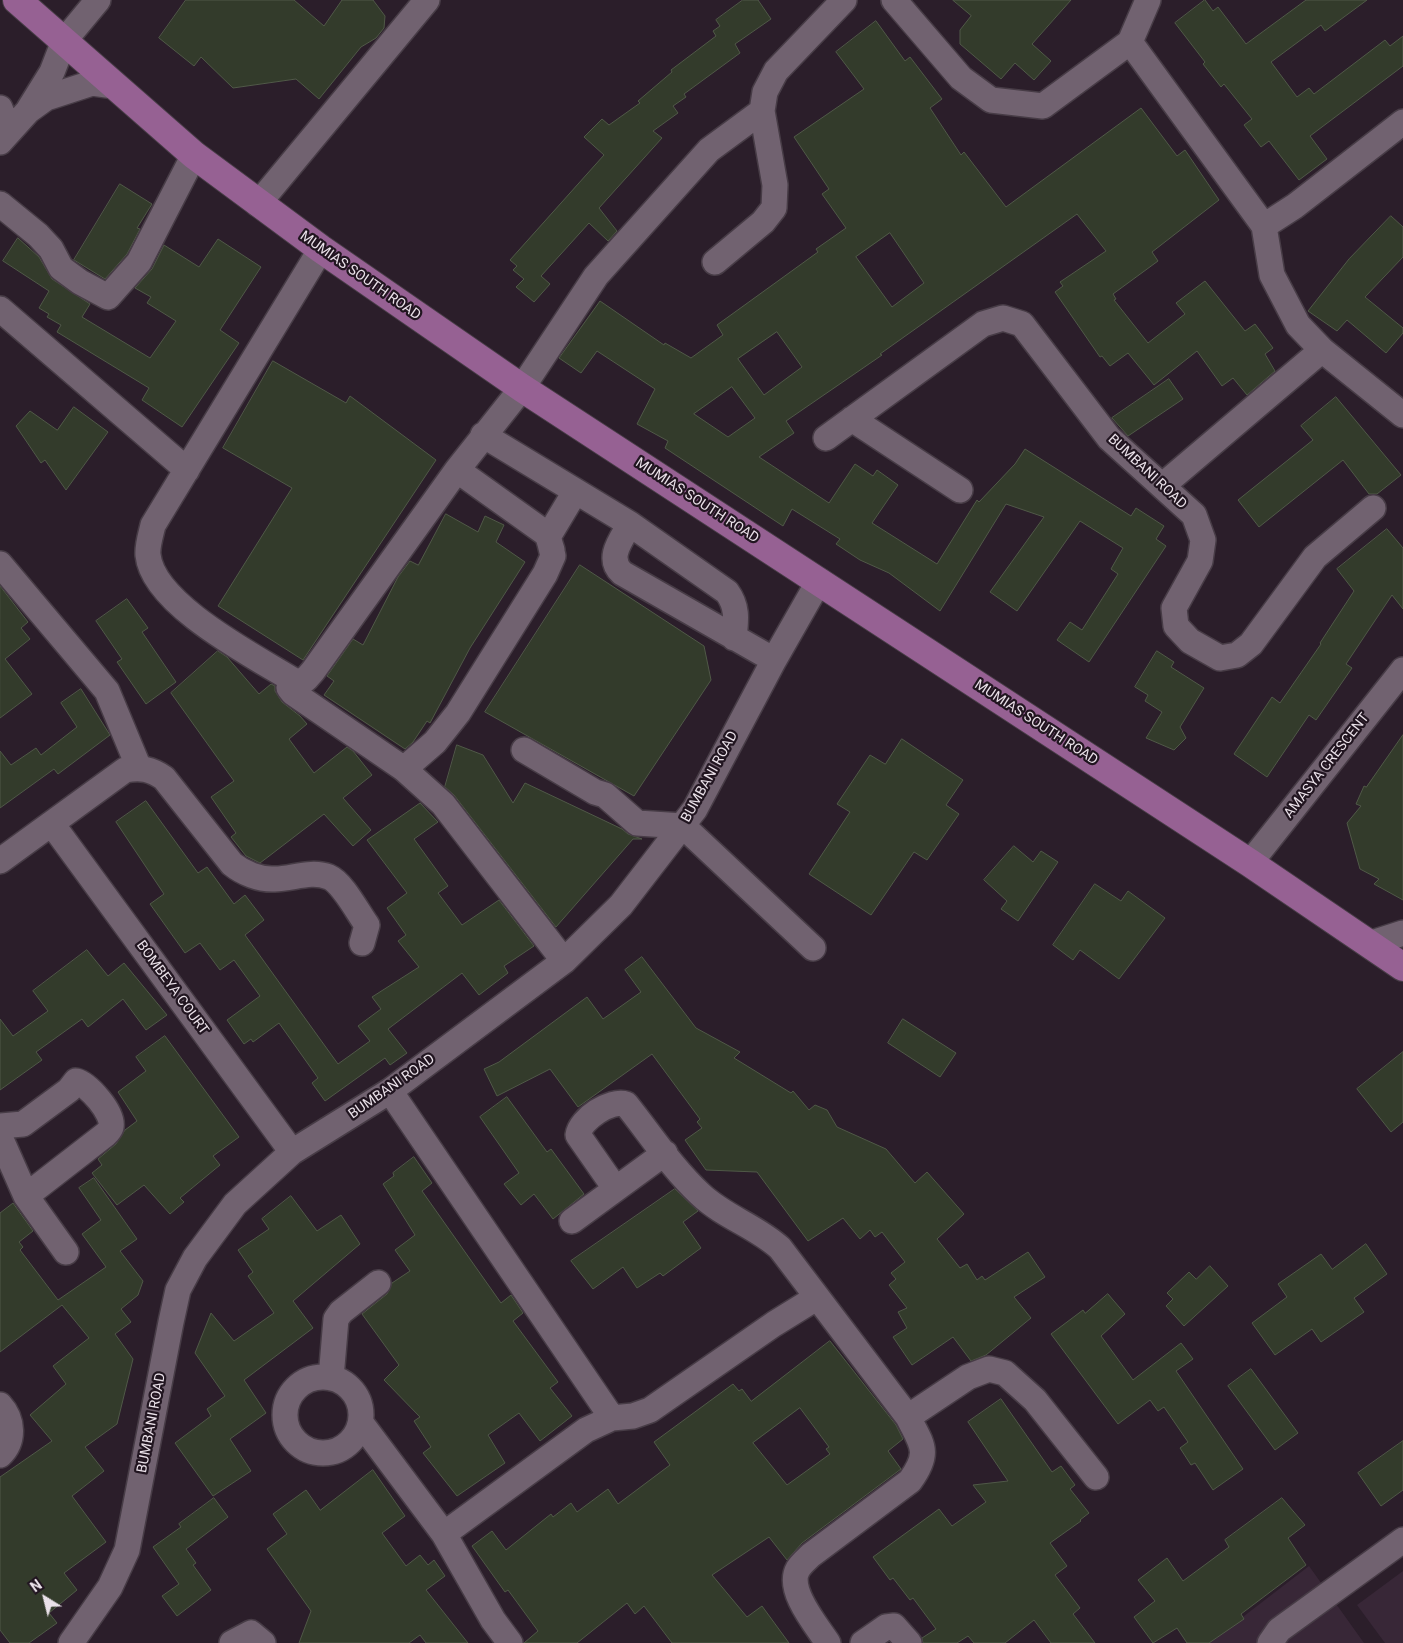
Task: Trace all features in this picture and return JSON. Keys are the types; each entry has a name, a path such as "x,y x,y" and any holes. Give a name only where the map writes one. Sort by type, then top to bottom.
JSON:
{"main road":[{"name":"MUMIAS SOUTH ROAD","path":"17,0 194,156 321,249 522,388 1250,863 1403,967"}],"street":[{"path":"28,111 52,72 64,41 98,0"},
{"path":"258,204 427,0"},
{"path":"715,262 763,222 774,208 775,185 762,111 764,92 776,71 844,0"},
{"path":"894,0 961,78 992,100 1010,104 1043,106 1130,42 1148,0"},
{"path":"1130,42 1264,226 1272,275 1298,325 1322,350 1403,414"},
{"path":"3,127 46,98 92,83 114,86"},
{"path":"564,961 443,804 404,769 293,694 289,688 296,682 306,678 313,671 457,470 522,388 596,276 709,150 762,111"},
{"path":"1264,226 1295,206 1403,122"},
{"path":"0,204 38,235 51,249 61,268 80,282 108,297 139,262 194,156"},
{"path":"296,682 190,616 156,577 148,555 153,525 321,249"},
{"path":"0,309 187,470"},
{"name":"BUMBANI ROAD","path":"826,438 983,324 1003,318 1022,324 1109,438 1194,515 1203,540 1200,561 1174,608 1176,626 1190,641 1220,658 1237,655 1251,644 1315,557 1373,508"},
{"path":"1162,486 1322,350"},
{"path":"852,419 960,490"},
{"path":"484,435 630,524 727,592 733,600 737,613 734,638"},
{"path":"457,470 548,535 548,542 552,550"},
{"path":"404,769 435,742 458,713 545,574 553,556 548,537 575,492"},
{"path":"630,524 615,552 615,564 619,570 633,581 774,660"},
{"path":"0,564 107,691 139,768"},
{"name":"BUMBANI ROAD","path":"71,1643 110,1587 127,1550 178,1290 195,1258 235,1204 292,1152 390,1091 564,961 621,905 695,809 774,660 819,581"},
{"name":"AMASYA CRESCENT","path":"1250,863 1403,670"},
{"path":"524,750 595,792 605,795 637,823 683,826 814,948"},
{"path":"0,861 125,770 139,768 152,770 164,778 232,864 242,872 273,880 313,874 329,877 334,881 367,925 362,943"},
{"name":"BOMBEYA COURT","path":"52,824 292,1152"},
{"path":"1369,944 1403,933"},
{"path":"0,1126 23,1124 69,1090 76,1081 90,1088 107,1110 111,1121 106,1134 26,1196"},
{"path":"390,1091 612,1418"},
{"path":"615,1188 578,1135 583,1123 608,1105 617,1102 626,1104 700,1194 744,1226 765,1235 780,1248 816,1298 908,1416 923,1446 922,1465 910,1481 811,1554 798,1570 794,1583 800,1599 828,1643"},
{"path":"0,1137 26,1196 66,1252"},
{"path":"572,1221 665,1153"},
{"path":"331,1378 336,1319 341,1312 378,1283"},
{"path":"444,1534 586,1430 612,1418 633,1416 650,1410 774,1324 816,1298"},
{"path":"908,1416 968,1377 989,1369 1005,1373 1034,1400 1096,1477"},
{"path":"331,1378 349,1387 360,1404 361,1423 352,1441 335,1452 316,1453 298,1444 287,1428 286,1408 295,1390 312,1379 331,1378"},
{"path":"0,1405 8,1413 12,1431 6,1449 0,1455"},
{"path":"361,1423 444,1534 493,1620 510,1643"},
{"path":"1270,1643 1279,1630 1403,1540"},
{"path":"863,1643 886,1627 894,1626 909,1643"},
{"path":"232,1643 251,1633 263,1643"}],"shaded area":[{"path":"1309,1566 1364,1643 1209,1643"},
{"path":"1403,1571 1403,1643 1385,1643 1357,1605"}],"building":[{"path":"186,0 294,0 324,26 342,0 373,0 385,16 384,28 376,38 361,47 319,99 296,79 233,88 201,57 194,66 159,38"},
{"path":"743,0 758,0 771,19 735,44 740,53 684,94 686,97 673,106 678,113 653,131 662,138 599,208 617,231 608,241 589,223 541,276 550,284 534,302 516,287 524,279 513,270 517,266 510,260 604,155 584,137 602,119 609,125 640,103 638,101 672,72 671,70 716,36 713,31 720,26 716,20"},
{"path":"953,0 1071,0 1032,44 1051,61 1034,80 1015,63 1001,79 960,44 960,30 971,16"},
{"path":"1205,0 1213,11 1218,7 1246,44 1306,0 1367,0 1325,31 1321,25 1271,62 1297,97 1309,88 1314,94 1385,40 1390,46 1403,36 1403,66 1310,136 1327,159 1299,180 1269,141 1261,147 1244,125 1252,119 1224,84 1221,87 1203,64 1205,62 1175,23"},
{"path":"876,21 905,61 910,57 942,99 930,108 961,155 964,152 1006,207 1141,108 1177,156 1185,150 1219,200 1152,252 1158,261 1113,294 1116,299 1114,300 1148,343 1185,314 1176,303 1205,281 1245,331 1255,324 1273,348 1265,354 1275,371 1247,395 1233,378 1222,386 1197,351 1154,385 1128,353 1110,366 1102,356 1100,357 1055,292 1063,286 1060,282 1106,251 1077,214 880,354 882,355 786,421 794,433 759,457 829,503 855,464 873,476 877,470 898,485 872,523 937,564 977,500 979,502 1015,464 1025,449 1131,516 1136,508 1164,526 1156,539 1166,546 1089,662 1057,640 1070,622 1082,630 1118,574 1111,569 1123,548 1080,521 1017,611 990,592 1044,517 1006,504 940,611 889,573 860,560 836,544 840,539 792,509 783,526 665,448 668,441 637,424 655,389 597,351 581,373 559,358 600,301 664,345 665,343 691,358 723,335 717,325 818,252 816,249 846,228 822,194 829,189 794,137 864,89 836,52","holes":["890,233 924,283 892,307 856,257","777,332 802,367 764,395 738,359","732,387 755,418 728,437 694,414"]},
{"path":"120,184 152,204 137,228 140,229 127,254 105,279 74,260"},
{"path":"1391,216 1403,227 1403,257 1365,297 1403,328 1403,333 1386,353 1347,320 1337,331 1308,311 1349,259"},
{"path":"18,238 39,257 52,279 90,304 82,317 150,358 176,321 147,303 151,297 135,288 152,269 164,245 199,267 218,239 261,267 220,330 239,343 182,427 142,400 149,388 57,332 61,325 47,317 49,314 39,308 49,291 3,261"},
{"path":"273,361 346,403 350,396 436,460 303,660 218,606 292,488 223,448"},
{"path":"1169,379 1183,399 1128,436 1112,418"},
{"path":"1336,397 1401,475 1377,494 1369,494 1343,460 1259,527 1238,500 1313,440 1301,426"},
{"path":"74,407 108,432 66,490 45,460 41,463 16,426 30,411 57,430"},
{"path":"446,514 478,532 485,516 504,525 496,542 525,562 470,648 430,723 427,721 413,742 405,749 324,695 334,681 327,676 353,639 363,645 398,577 410,561 418,565"},
{"path":"1387,529 1403,548 1403,609 1392,595 1346,664 1352,668 1316,720 1309,715 1267,777 1234,754 1272,697 1280,703 1321,644 1354,591 1337,569"},
{"path":"580,565 704,646 711,680 634,796 485,712"},
{"path":"0,586 28,622 21,628 30,639 5,659 32,694 0,718"},
{"path":"127,599 148,628 142,632 176,682 146,704 117,662 122,659 96,621"},
{"path":"218,651 227,657 259,694 271,684 275,686 275,691 282,702 307,724 289,739 314,773 347,747 353,751 372,775 343,798 371,830 353,846 324,814 260,863 246,856 231,837 236,833 211,797 234,781 171,693"},
{"path":"1157,651 1174,662 1171,667 1204,688 1180,727 1186,738 1174,750 1146,738 1162,712 1145,701 1148,695 1135,687"},
{"path":"81,689 110,735 58,774 54,769 0,808 0,751 11,765 36,748 41,755 77,727 61,703"},
{"path":"1403,735 1403,900 1374,884 1379,879 1360,869 1347,823 1361,806 1356,804 1364,786 1366,787"},
{"path":"902,739 963,780 946,805 959,814 927,860 914,852 871,915 809,874 850,812 837,804 870,755 885,764"},
{"path":"457,745 483,755 513,803 525,783 622,829 628,834 642,839 633,839 556,927 454,795 445,787"},
{"path":"146,801 198,873 207,867 234,904 245,895 264,920 245,935 338,1064 370,1041 358,1026 381,1009 372,997 419,967 398,941 406,935 387,908 407,893 367,840 420,803 438,822 414,839 448,886 438,893 462,925 499,900 534,946 504,966 508,973 479,995 462,973 388,1029 407,1053 390,1065 385,1058 325,1101 312,1083 318,1078 279,1023 253,1042 251,1039 244,1044 227,1020 260,996 234,960 220,970 200,943 185,953 150,904 164,894 116,822"},
{"path":"1014,846 1033,862 1041,851 1058,862 1018,921 1001,909 1007,901 984,880"},
{"path":"1095,884 1121,901 1128,891 1165,918 1119,979 1080,950 1073,960 1053,945"},
{"path":"87,950 108,976 124,963 167,1015 146,1030 123,999 88,1027 82,1019 36,1052 42,1060 0,1090 0,1019 13,1036 48,1011 33,991"},
{"path":"642,957 696,1028 740,1052 734,1058 791,1093 793,1091 809,1110 815,1105 827,1110 837,1127 886,1149 915,1183 927,1172 964,1214 937,1239 960,1268 967,1264 977,1280 982,1276 985,1280 1028,1252 1045,1277 1014,1297 1031,1318 986,1355 971,1361 953,1337 912,1365 893,1337 907,1328 898,1312 907,1308 889,1285 896,1279 891,1273 905,1262 882,1232 875,1237 870,1230 860,1239 843,1218 808,1241 757,1172 706,1170 685,1140 702,1128 697,1122 700,1119 652,1054 578,1107 550,1069 497,1096 484,1069 499,1062 587,997 603,1019 641,992 625,970"},
{"path":"903,1019 956,1053 940,1077 888,1043"},
{"path":"165,1036 239,1137 213,1156 220,1165 180,1198 184,1202 170,1214 144,1185 117,1205 92,1173 102,1165 98,1159 116,1144 125,1130 137,1121 118,1092 146,1071 136,1057"},
{"path":"1403,1052 1403,1122 1391,1132 1357,1089"},
{"path":"507,1097 547,1152 551,1149 584,1194 553,1219 534,1194 521,1205 504,1184 519,1173 480,1117"},
{"path":"414,1157 432,1183 422,1191 501,1303 511,1295 523,1313 513,1321 558,1382 550,1388 572,1416 540,1441 519,1413 488,1435 505,1463 457,1496 423,1453 431,1447 414,1421 420,1417 384,1380 399,1365 362,1314 387,1294 392,1283 410,1271 395,1250 415,1235 383,1184 394,1176 393,1173"},
{"path":"94,1178 137,1239 120,1251 143,1281 138,1295 121,1309 131,1322 115,1334 133,1359 117,1424 85,1447 104,1471 72,1496 106,1542 64,1573 77,1590 49,1613 57,1623 29,1643 10,1643 0,1630 0,1477 52,1441 30,1415 66,1384 53,1366 89,1338 62,1305 0,1352 0,1213 13,1203 33,1231 19,1242 23,1247 20,1250 58,1300 106,1267 82,1234 101,1220 79,1188"},
{"path":"675,1189 698,1211 683,1222 701,1248 663,1276 660,1273 637,1288 623,1267 593,1289 571,1261"},
{"path":"291,1196 317,1231 341,1215 360,1244 293,1301 313,1328 244,1380 266,1413 230,1439 251,1471 213,1496 175,1443 211,1416 207,1409 225,1396 195,1353 211,1313 234,1341 274,1313 248,1276 253,1272 238,1250 269,1229 262,1219"},
{"path":"1366,1244 1387,1274 1354,1298 1364,1312 1321,1342 1312,1329 1275,1355 1252,1323 1287,1297 1278,1284 1321,1254 1332,1269"},
{"path":"1210,1266 1228,1286 1184,1326 1166,1306 1173,1299 1167,1293 1189,1272 1196,1279"},
{"path":"1108,1294 1125,1314 1101,1336 1133,1380 1181,1343 1193,1359 1176,1371 1243,1469 1213,1490 1195,1463 1191,1465 1180,1448 1188,1442 1164,1407 1158,1411 1150,1400 1118,1424 1051,1334 1083,1310 1085,1313"},
{"path":"830,1341 896,1425 903,1439 888,1451 901,1469 802,1543 787,1560 769,1537 712,1575 747,1617 762,1606 789,1643 672,1643 644,1606 635,1614 627,1603 577,1643 524,1643 538,1631 508,1590 505,1592 472,1546 492,1531 506,1550 551,1514 553,1517 571,1503 577,1512 608,1489 618,1504 670,1465 654,1442 733,1384 739,1391 742,1389 751,1401","holes":["800,1408 829,1447 826,1449 830,1454 787,1485 753,1443"]},
{"path":"1251,1369 1298,1433 1275,1450 1228,1386"},
{"path":"1001,1399 1052,1472 1061,1466 1075,1485 1070,1489 1089,1513 1050,1543 1067,1566 1055,1575 1080,1608 1073,1614 1095,1643 1051,1643 1034,1620 1005,1643 974,1643 968,1636 957,1643 923,1643 922,1638 936,1629 913,1598 910,1600 893,1578 890,1580 873,1557 939,1509 952,1526 986,1502 973,1485 1008,1481 968,1422"},
{"path":"1403,1441 1403,1490 1381,1506 1358,1473"},
{"path":"373,1470 405,1516 382,1533 406,1566 420,1555 428,1565 434,1560 445,1576 426,1590 468,1643 426,1643 420,1635 409,1643 299,1643 311,1611 267,1549 287,1534 273,1514 306,1490 320,1510"},
{"path":"214,1498 228,1517 186,1549 196,1563 193,1565 211,1590 177,1616 162,1596 179,1584 153,1547 181,1527 179,1524"},
{"path":"1282,1498 1305,1525 1288,1538 1306,1565 1241,1614 1244,1619 1209,1643 1187,1643 1177,1628 1153,1643 1134,1617 1155,1601 1138,1580 1167,1558 1183,1581 1229,1547 1225,1540"}]}
